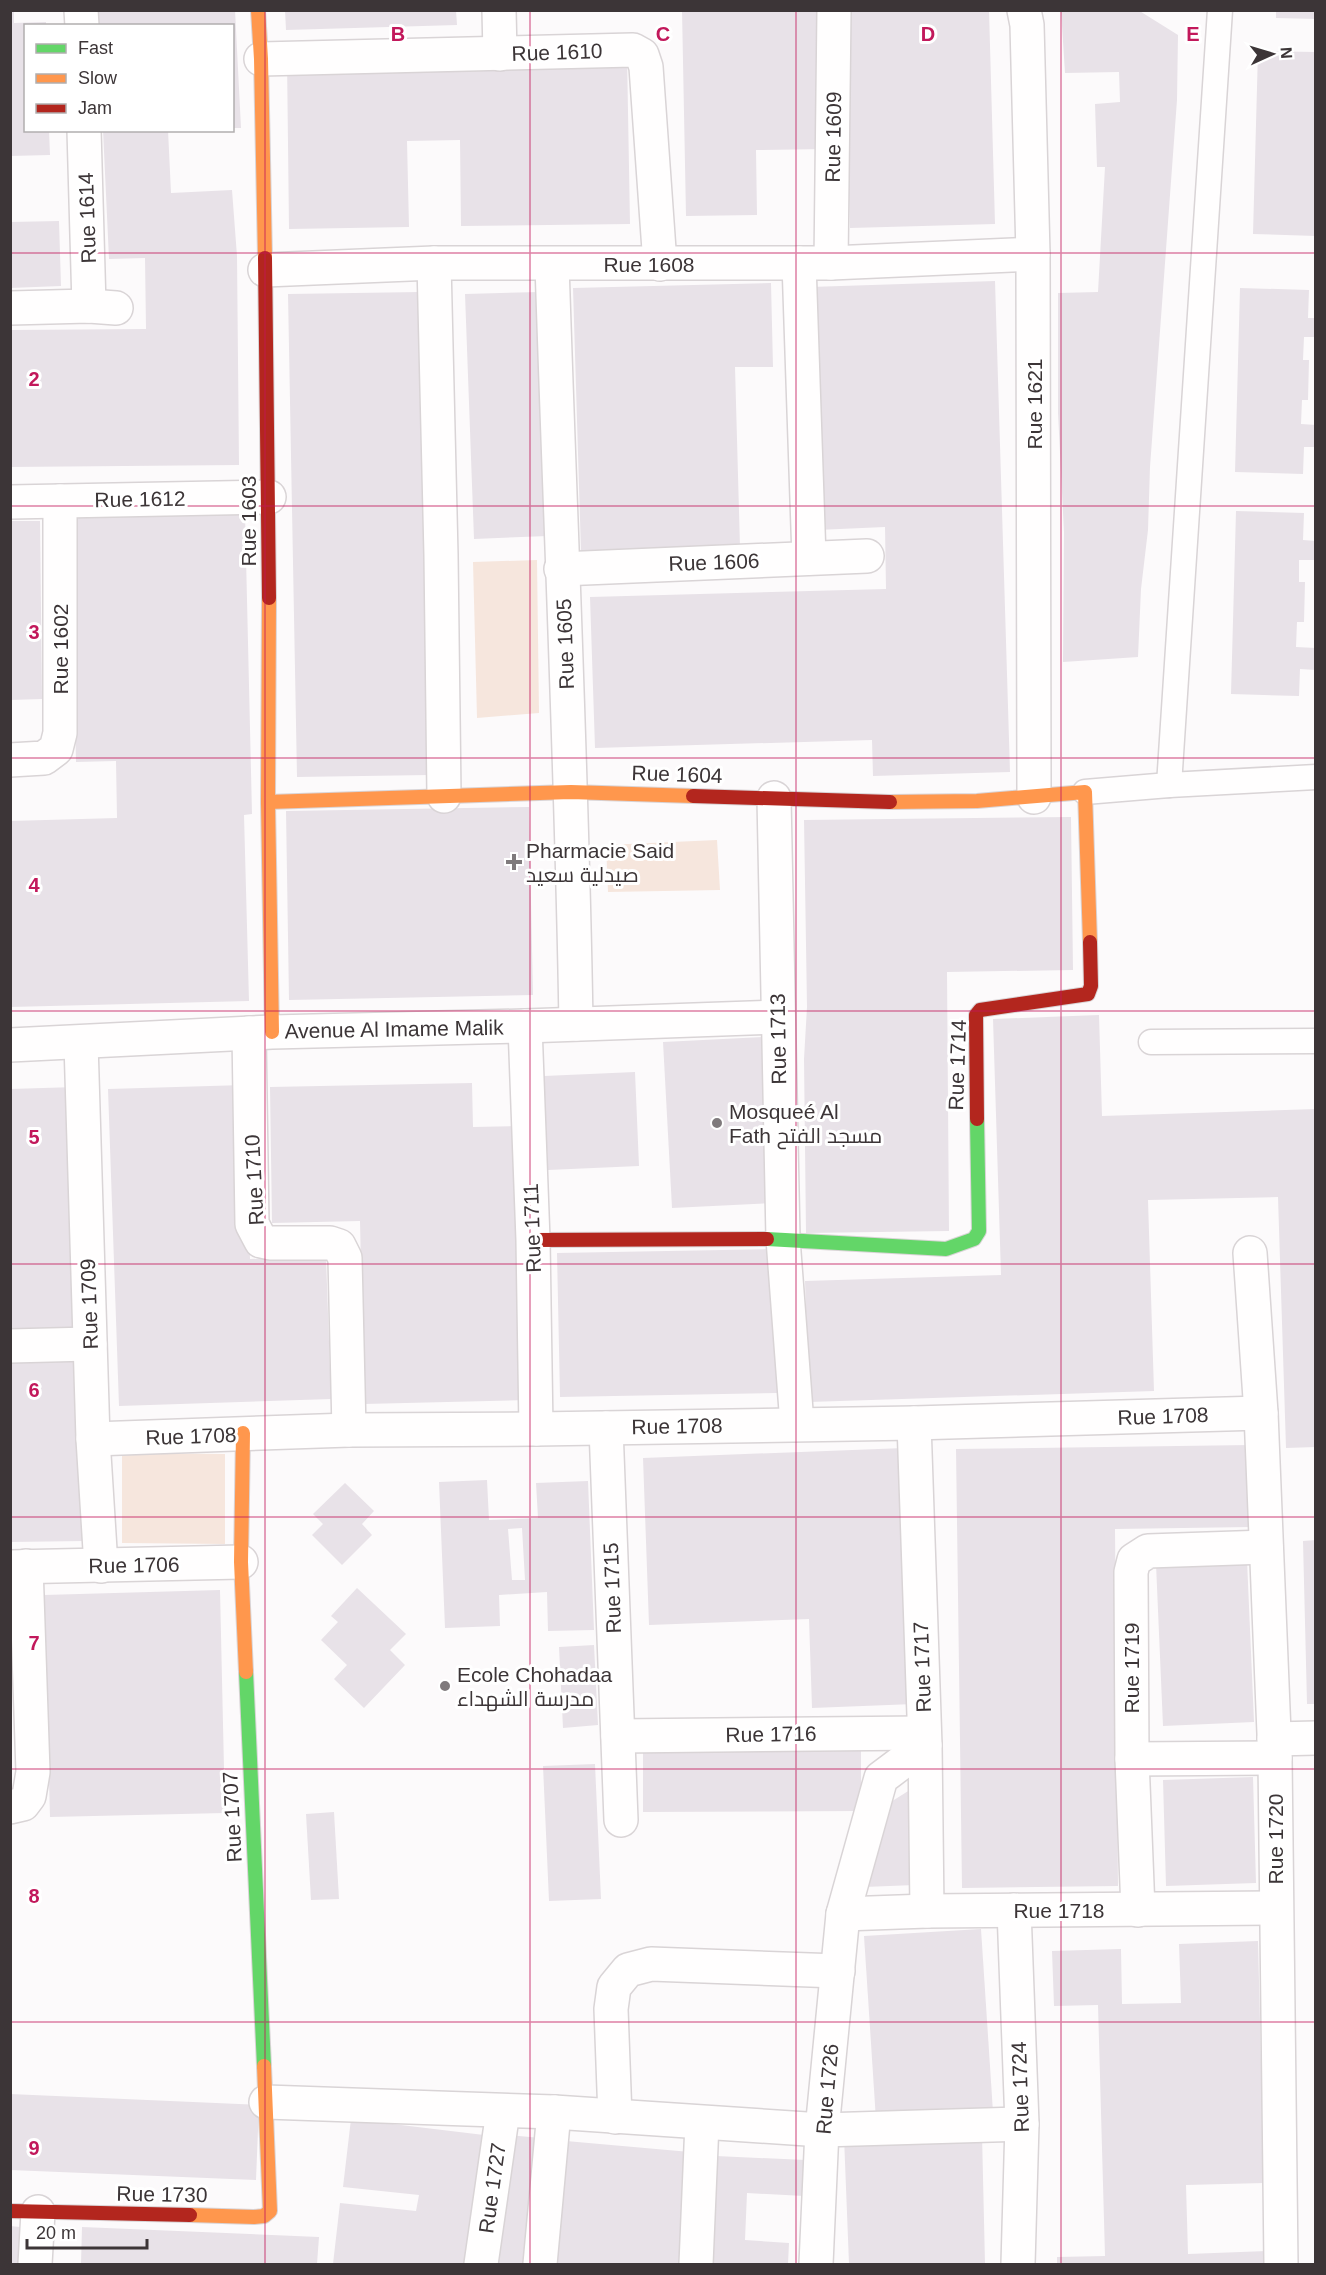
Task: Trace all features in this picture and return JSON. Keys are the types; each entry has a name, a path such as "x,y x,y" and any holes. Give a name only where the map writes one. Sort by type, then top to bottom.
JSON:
{"street":[{"name":"Rue 1603","path":"258,10 261,59 269,497 268,802 260,1032"},
{"path":"499,10 500,54"},
{"name":"Rue 1609","path":"831,263 834,10"},
{"name":"Rue 1621","path":"1024,10 1027,26 1033,255 1034,798"},
{"name":"Rue 1610","path":"261,59 633,50 642,55 646,67 660,264"},
{"name":"Rue 1614","path":"10,308 103,307 84,132"},
{"name":"Rue 1608","path":"265,270 434,263 831,263 1033,255"},
{"path":"434,263 444,796"},
{"path":"799,263 809,558"},
{"name":"Rue 1605","path":"552,264 561,568 571,792 576,1024"},
{"name":"Rue 1612","path":"10,502 269,497"},
{"name":"Rue 1602","path":"10,760 44,758 56,749 60,733 60,501"},
{"name":"Rue 1606","path":"561,568 867,556"},
{"name":"Rue 1604","path":"268,802 571,792 889,802 977,801 1085,792"},
{"name":"Rue 1714","path":"783,1239 946,1249 974,1239 979,1231 976,1015 980,1010 1088,994 1091,986 1085,792"},
{"name":"Rue 1713","path":"774,798 783,1239 797,1424"},
{"name":"Avenue Al Imame Malik","path":"10,1045 260,1032 778,1017"},
{"name":"Rue 1711","path":"525,1026 533,1240 536,1429"},
{"name":"Rue 1710","path":"260,1032 252,1224 261,1241 330,1243 339,1246 345,1258 349,1430"},
{"name":"Rue 1709","path":"81,1043 93,1439 101,1566"},
{"path":"533,1240 783,1239"},
{"name":"Rue 1720","path":"1250,1253 1262,1413 1275,1748 1275,1908 1281,2265"},
{"path":"10,1346 90,1344"},
{"name":"Rue 1708","path":"93,1439 349,1430 914,1423 1262,1413"},
{"name":"Rue 1717","path":"914,1423 925,1739 927,1911"},
{"name":"Rue 1715","path":"606,1428 621,1820"},
{"name":"Rue 1707","path":"243,1434 241,1562 270,2198"},
{"name":"Rue 1719","path":"1138,1910 1132,1759 1131,1572 1134,1560 1148,1551 1266,1547"},
{"name":"Rue 1706","path":"10,1807 23,1804 29,1796 33,1772 18,1567 241,1562"},
{"name":"Rue 1716","path":"618,1736 925,1739"},
{"path":"1132,1759 1275,1748 1316,1737"},
{"name":"Rue 1726","path":"816,2265 822,2130 843,1914 881,1778 925,1739"},
{"name":"Rue 1718","path":"843,1914 927,1911 1275,1908"},
{"name":"Rue 1724","path":"1014,1910 1022,2124 1018,2265"},
{"path":"615,2117 611,2009 614,1987 628,1970 651,1964 838,1971"},
{"path":"266,2102 554,2112 822,2130 1022,2124"},
{"name":"Rue 1727","path":"481,2265 503,2111"},
{"path":"540,2265 554,2112"},
{"path":"696,2265 702,2123"},
{"name":"Rue 1730","path":"24,2212 254,2217 264,2216 270,2211 270,2198"},
{"path":"24,2212 35,2265"}],"lane":[{"path":"1169,784 1220,10"},
{"path":"1085,792 1169,784 1316,777"},
{"path":"1151,1042 1316,1041"}],"shaded area":[{"path":"537,560 539,713 477,718 473,562"},
{"path":"717,840 720,890 608,892 606,845"},
{"path":"122,1453 225,1454 225,1544 122,1543"}],"building":[{"path":"10,10 14,10 14,23 46,22 46,24 24,24 24,132 49,132 50,155 10,156"},
{"path":"97,10 235,10 241,128 234,128 234,24 98,24"},
{"path":"285,10 456,10 457,25 286,30"},
{"path":"682,10 823,10 826,149 756,150 757,215 686,216"},
{"path":"844,10 989,10 995,224 850,228"},
{"path":"1061,10 1138,10 1178,35 1177,100 1138,657 1063,662 1064,532 1058,413 1058,293 1098,292 1105,167 1097,167 1095,104 1120,102 1119,72 1065,73"},
{"path":"1276,10 1316,10 1316,19 1276,18"},
{"path":"1258,51 1316,52 1316,236 1253,234"},
{"path":"627,55 630,224 461,226 460,140 407,141 409,227 289,229 287,59"},
{"path":"103,132 168,132 171,193 232,190 237,256 239,465 10,467 10,330 146,329 145,258 109,259"},
{"path":"59,221 61,286 10,288 10,222"},
{"path":"995,281 1010,772 873,776 872,740 595,748 590,597 886,589 885,527 817,530 810,287"},
{"path":"771,283 773,367 735,367 740,547 581,552 573,288"},
{"path":"1240,288 1309,290 1308,318 1316,318 1316,337 1304,337 1303,360 1309,360 1308,400 1302,400 1301,424 1316,425 1316,447 1304,447 1303,474 1235,472"},
{"path":"420,292 429,775 297,777 288,294"},
{"path":"539,292 548,536 474,539 465,294"},
{"path":"1236,511 1304,513 1303,540 1316,541 1316,560 1299,560 1299,582 1305,582 1304,622 1297,622 1296,647 1316,648 1316,670 1300,669 1299,696 1231,694"},
{"path":"245,514 252,814 244,815 249,1001 10,1007 10,821 117,818 116,761 76,762 71,518"},
{"path":"10,521 40,521 42,699 10,700"},
{"path":"529,807 533,995 289,1000 286,811"},
{"path":"1071,817 1073,970 947,972 949,1231 806,1233 804,1059 807,1007 804,820"},
{"path":"1099,1015 1102,1116 1316,1109 1316,1447 1286,1448 1278,1197 1148,1200 1154,1391 809,1402 805,1281 1001,1275 993,1019"},
{"name":"Mosqueé Al Fath مسجد الفتح","path":"763,1037 772,1203 672,1208 663,1042"},
{"path":"635,1072 639,1166 548,1170 544,1076"},
{"path":"472,1083 473,1127 522,1126 527,1400 364,1404 360,1221 272,1223 270,1087"},
{"path":"244,1085 250,1259 326,1257 331,1399 119,1406 108,1089"},
{"path":"76,1087 82,1332 10,1334 10,1089"},
{"path":"775,1249 777,1393 560,1397 557,1253"},
{"path":"83,1358 85,1541 10,1542 10,1359"},
{"path":"1250,1445 1251,1527 1115,1529 1118,1886 962,1888 956,1449"},
{"path":"904,1448 914,1704 812,1708 809,1619 649,1625 643,1458"},
{"path":"487,1480 489,1520 538,1518 536,1483 588,1481 594,1630 548,1631 547,1592 499,1595 500,1626 445,1628 439,1482","holes":["522,1528 525,1580 512,1580 508,1529"]},
{"path":"345,1483 374,1511 362,1524 372,1535 342,1565 312,1535 323,1524 313,1514"},
{"path":"1316,1540 1316,1704 1307,1704 1303,1541"},
{"path":"1247,1560 1254,1722 1163,1726 1156,1564"},
{"path":"357,1588 406,1634 390,1650 405,1665 364,1708 334,1679 347,1665 321,1640 338,1622 331,1616"},
{"path":"220,1590 225,1813 50,1817 44,1595"},
{"path":"10,1609 13,1609 14,1684 10,1684"},
{"path":"594,1645 598,1725 563,1728 559,1647"},
{"path":"861,1741 861,1811 643,1812 643,1742"},
{"path":"595,1764 601,1899 549,1901 543,1766"},
{"path":"1253,1777 1256,1883 1166,1886 1163,1780"},
{"path":"913,1788 915,1885 864,1887 886,1805"},
{"path":"334,1812 339,1899 311,1900 306,1814"},
{"path":"981,1929 993,2112 876,2120 864,1936"},
{"path":"1258,1941 1264,2183 1186,2185 1188,2254 1267,2251 1268,2264 1057,2264 1057,2257 1105,2256 1098,2005 1054,2006 1052,1951 1121,1949 1122,2004 1181,2003 1179,1944"},
{"path":"10,2094 259,2105 256,2180 10,2170"},
{"path":"351,2119 484,2135 470,2264 333,2264 340,2203 416,2211 419,2195 343,2187"},
{"path":"982,2134 985,2264 849,2264 844,2137"},
{"path":"507,2135 541,2138 528,2264 489,2264"},
{"path":"566,2141 690,2152 680,2264 555,2264"},
{"path":"716,2156 806,2160 804,2196 747,2193 745,2240 789,2243 788,2264 711,2264"},
{"path":"10,2226 20,2227 18,2264 10,2264"},
{"path":"82,2227 319,2237 317,2264 81,2264"}],"traffic: fast":[{"path":"767,1239 946,1249 974,1239 979,1231 977,1119"},
{"path":"246,1672 264,2066"}],"traffic: slow":[{"path":"258,10 265,258"},
{"path":"269,598 268,802 272,1032"},
{"path":"268,802 571,792 693,796"},
{"path":"890,802 977,801 1085,792 1090,942"},
{"path":"243,1433 241,1562 246,1672"},
{"path":"190,2215 254,2217 264,2216 270,2211 264,2066"}],"traffic: jam":[{"path":"265,258 269,598"},
{"path":"693,796 890,802"},
{"path":"977,1119 976,1015 980,1010 1088,994 1091,986 1090,942"},
{"path":"533,1240 767,1239"},
{"path":"10,2211 190,2215"}],"place":[{"name":"Pharmacie Said صيدلية سعيد","path":"514,862"},
{"name":"Mosqueé Al Fath مسجد الفتح","path":"717,1123"},
{"name":"Ecole Chohadaa مدرسة الشهداء","path":"445,1686"}]}
